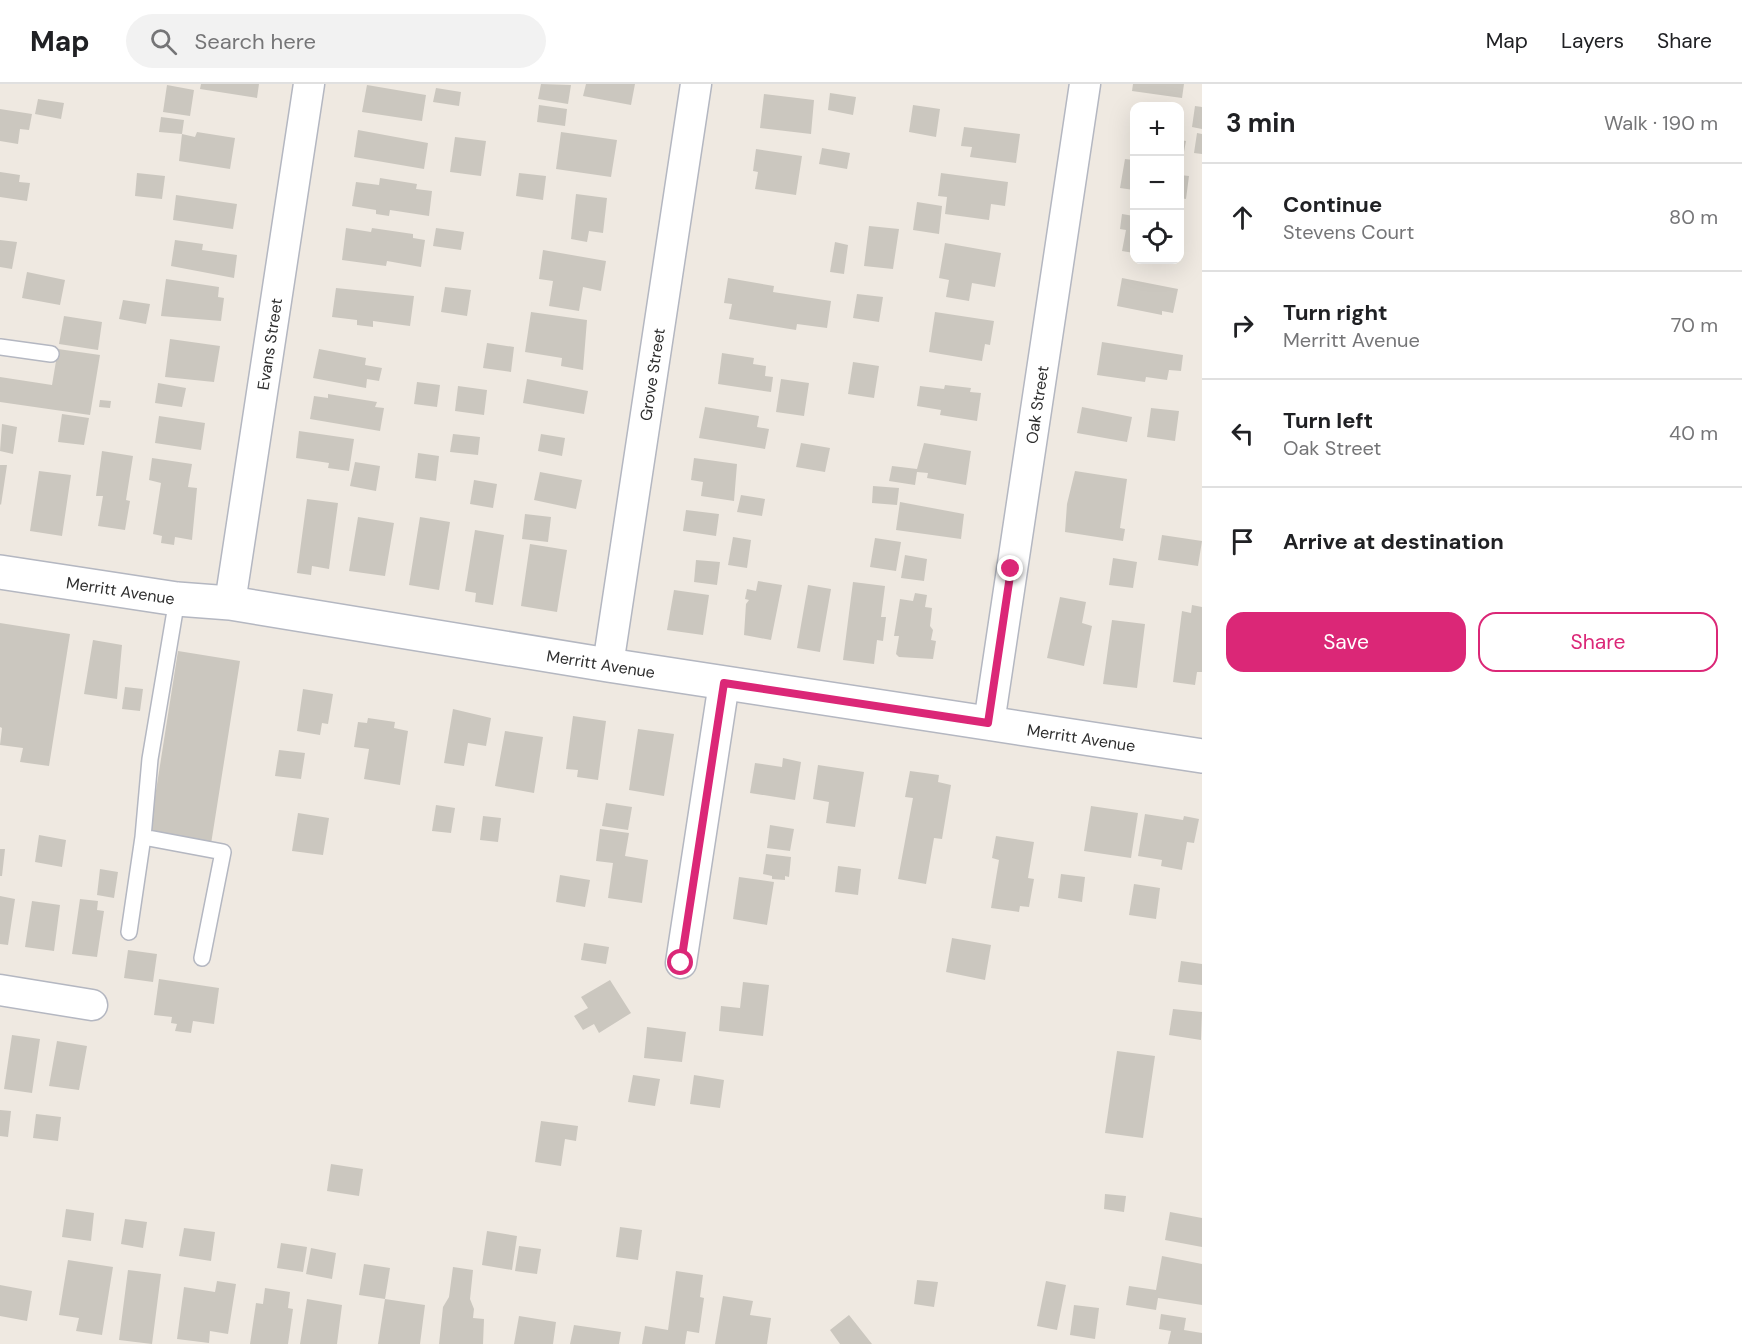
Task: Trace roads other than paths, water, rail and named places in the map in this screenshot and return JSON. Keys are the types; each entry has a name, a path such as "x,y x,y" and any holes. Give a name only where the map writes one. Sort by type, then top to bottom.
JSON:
{"street":[{"name":"Evans Street","path":"230,603 309,84"},
{"name":"Grove Street","path":"608,665 696,84"},
{"name":"Oak Street","path":"988,723 1085,84"},
{"name":"Merritt Avenue","path":"0,572 177,599 230,603 608,665 1202,756"},
{"path":"681,963 724,683"},
{"path":"0,990 92,1005"}],"lane":[{"path":"0,347 51,354"},
{"path":"129,932 143,837 150,759 177,599"},
{"path":"143,837 223,852 202,958"}]}
